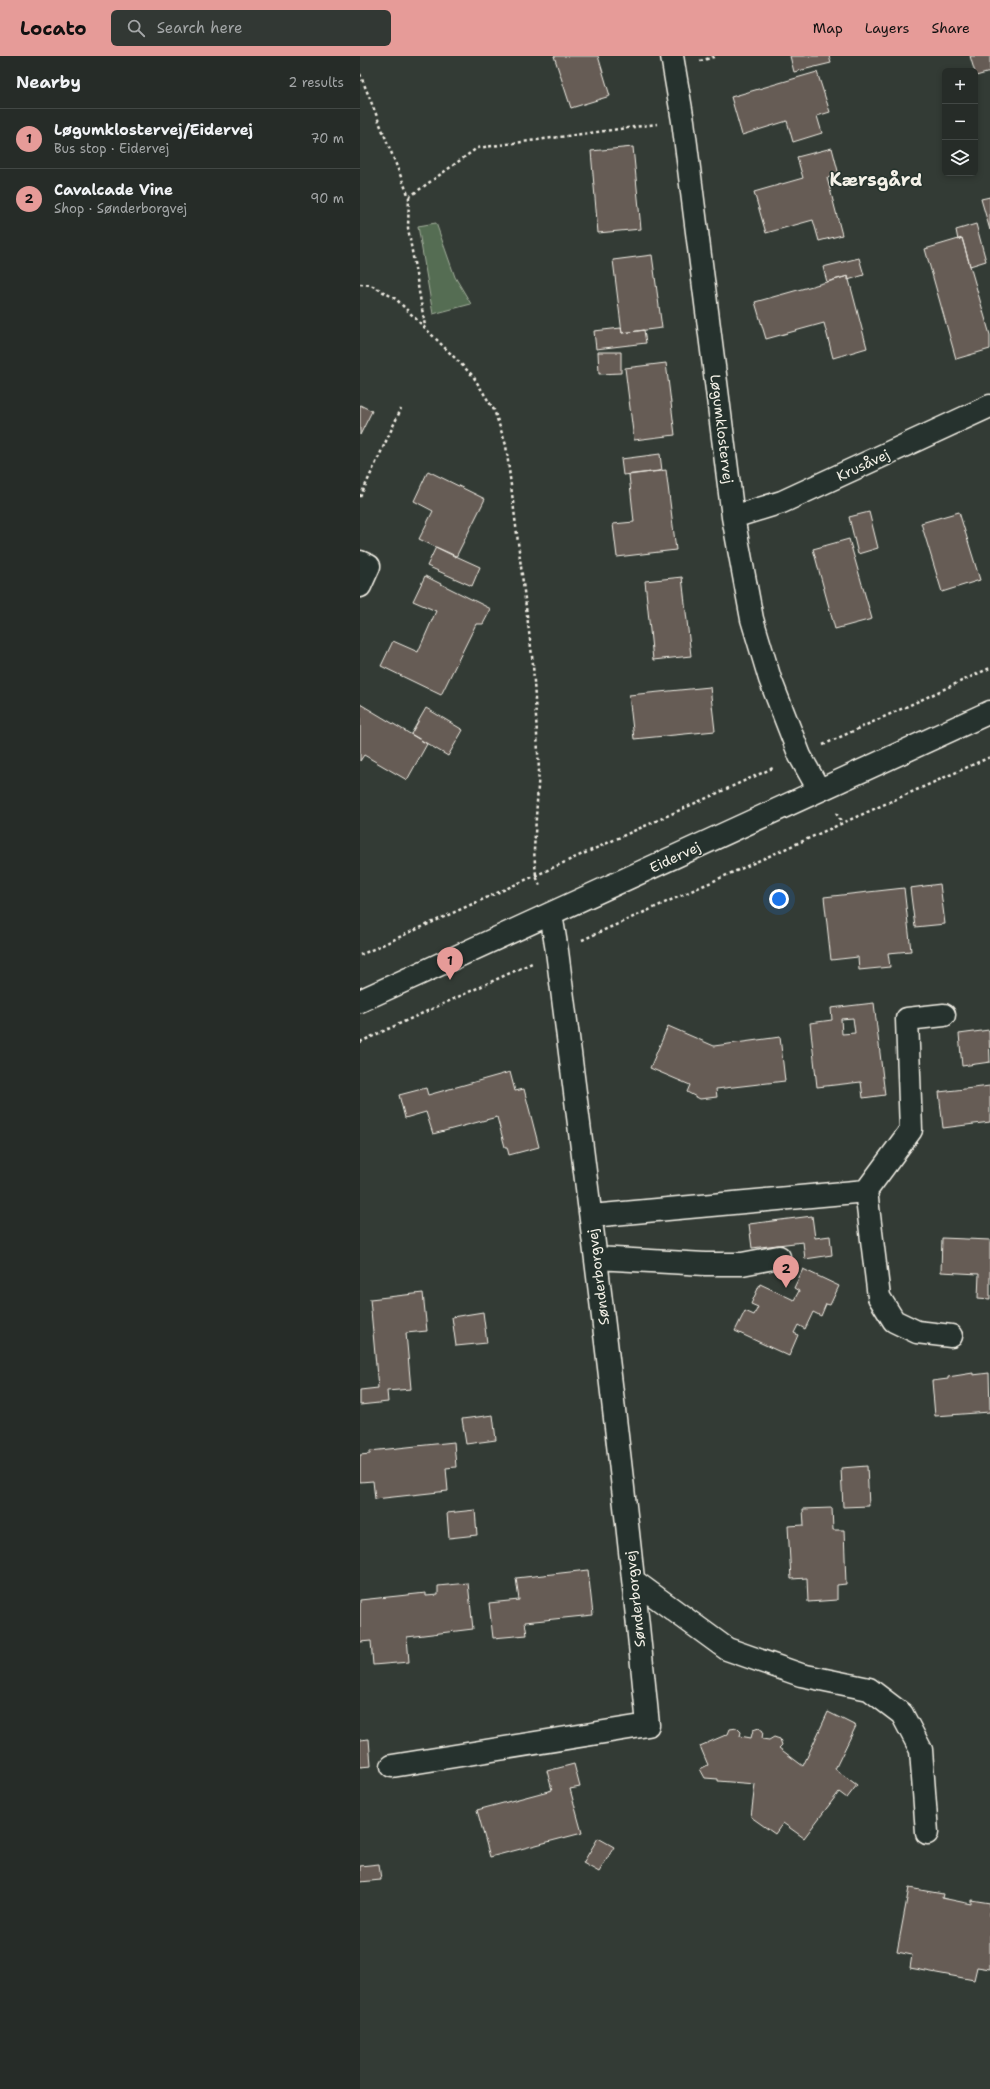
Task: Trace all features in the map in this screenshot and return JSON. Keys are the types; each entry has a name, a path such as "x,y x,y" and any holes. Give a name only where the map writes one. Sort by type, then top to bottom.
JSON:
{"street":[{"name":"Løgumklostervej","path":"672,56 683,121 733,517 752,619 770,679 800,756 819,790"},
{"name":"Krusåvej","path":"733,517 782,502 990,406"},
{"path":"360,562 368,566 360,586"},
{"name":"Eidervej","path":"360,1001 990,712"},
{"name":"Sønderborgvej","path":"392,1766 648,1725 634,1581 591,1216 558,951 551,914"},
{"path":"944,1015 907,1019 911,1130 866,1191 879,1297 894,1321 917,1332 951,1336"},
{"name":"Sønderborgvej","path":"591,1216 866,1191"},
{"path":"596,1258 705,1264 742,1264 779,1257"},
{"path":"634,1581 727,1649 801,1675 869,1689 902,1714 920,1750 927,1833"}],"path":[{"path":"360,74 409,197 408,228 425,327"},
{"path":"409,197 477,148 683,121"},
{"path":"360,284 371,285 396,299 473,376 494,410 506,445 533,664 539,770 534,850 536,876"},
{"path":"360,497 401,409"},
{"path":"360,955 800,756 990,668"},
{"path":"360,1042 558,951 990,757"}],"green space":[{"path":"436,223 455,277 471,304 433,314 418,226"}],"building":[{"path":"554,56 598,56 610,96 571,108"},
{"path":"790,56 829,56 831,63 794,72"},
{"path":"970,56 990,56 990,72 978,75 978,68 974,68"},
{"path":"817,72 830,112 817,116 822,133 793,142 787,121 742,135 731,97"},
{"path":"633,147 641,229 598,233 591,151"},
{"path":"832,148 839,175 827,178 842,235 819,241 813,220 766,233 754,192 803,178 797,157"},
{"path":"990,197 990,230 981,199"},
{"path":"976,224 986,261 970,266 962,238 958,240 956,230"},
{"path":"962,238 990,335 990,349 956,359 925,249"},
{"path":"652,255 662,328 622,333 613,260"},
{"path":"859,258 864,275 848,280 848,276 827,282 823,267"},
{"path":"848,276 867,348 833,358 824,323 766,339 755,302"},
{"path":"621,328 622,333 644,330 646,343 596,349 594,331"},
{"path":"598,352 621,352 621,373 599,374"},
{"path":"666,363 675,435 634,440 625,368"},
{"path":"360,405 372,411 360,435"},
{"path":"660,454 662,471 623,475 621,459"},
{"path":"666,470 676,550 617,557 613,524 634,522 629,475"},
{"path":"428,471 485,499 456,557 419,539 433,511 414,501"},
{"path":"869,512 878,548 858,554 849,517"},
{"path":"959,512 980,580 942,592 921,523"},
{"path":"849,539 872,619 835,629 813,549"},
{"path":"436,547 480,567 472,586 427,566"},
{"path":"425,576 491,609 483,624 476,624 441,695 381,666 393,641 418,652 436,611 413,601"},
{"path":"682,577 691,656 653,660 645,581"},
{"path":"710,687 715,731 634,739 629,695"},
{"path":"360,704 427,744 407,780 364,755 360,761"},
{"path":"426,708 463,730 448,756 411,734"},
{"path":"940,884 945,924 915,927 910,888"},
{"path":"904,888 911,951 888,953 890,967 859,970 858,957 831,960 824,897"},
{"path":"874,1003 885,1095 863,1098 861,1082 817,1087 810,1023 832,1020 831,1008","holes":["853,1018 855,1033 842,1034 841,1019"]},
{"path":"668,1026 714,1046 780,1037 785,1081 716,1089 717,1097 700,1099 687,1092 690,1085 650,1068"},
{"path":"989,1030 990,1062 962,1066 959,1034"},
{"path":"510,1072 515,1091 524,1089 539,1147 509,1155 507,1147 505,1147 497,1117 433,1134 426,1112 405,1118 399,1095 426,1088 428,1095"},
{"path":"990,1086 990,1122 943,1128 939,1092"},
{"path":"812,1216 815,1238 830,1236 832,1255 805,1259 803,1242 752,1248 749,1224"},
{"path":"942,1238 990,1240 990,1299 978,1298 979,1274 941,1272"},
{"path":"803,1269 839,1286 830,1305 826,1304 821,1316 813,1312 805,1329 798,1325 794,1333 798,1335 789,1356 735,1331 745,1311 754,1315 758,1307 751,1304 760,1284 794,1300 799,1291 794,1288"},
{"path":"423,1293 427,1331 406,1333 411,1389 387,1391 388,1402 360,1405 360,1390 378,1388 370,1299"},
{"path":"483,1312 487,1343 456,1346 452,1317"},
{"path":"973,1373 973,1375 989,1373 990,1412 935,1416 932,1381"},
{"path":"493,1415 496,1440 466,1444 462,1419"},
{"path":"454,1442 456,1467 446,1468 448,1491 375,1499 373,1481 360,1482 360,1455 370,1454 370,1451"},
{"path":"867,1466 869,1506 843,1507 841,1468"},
{"path":"832,1508 833,1530 844,1530 846,1584 837,1585 837,1600 808,1602 807,1578 791,1579 788,1526 804,1525 803,1509"},
{"path":"475,1510 477,1535 449,1538 447,1513"},
{"path":"588,1570 593,1615 525,1622 527,1635 493,1638 489,1603 519,1600 516,1578"},
{"path":"468,1583 473,1629 407,1637 409,1662 373,1665 371,1641 360,1642 360,1600 426,1593 426,1596 438,1595 438,1586"},
{"path":"828,1712 856,1726 835,1769 857,1785 847,1798 839,1792 804,1838 783,1823 775,1834 751,1817 755,1784 718,1781 718,1779 705,1778 700,1769 708,1765 700,1746 728,1734 730,1729 737,1728 741,1732 740,1736 751,1738 753,1730 759,1728 763,1731 762,1739 769,1740 774,1737 780,1739 782,1745 779,1748 803,1766"},
{"path":"369,1739 371,1766 360,1767 360,1740"},
{"path":"574,1764 580,1787 570,1789 582,1833 490,1857 477,1810 552,1790 547,1771"},
{"path":"598,1838 614,1847 599,1872 583,1863"},
{"path":"379,1864 381,1880 360,1882 360,1866"},
{"path":"909,1888 943,1894 942,1898 971,1904 971,1900 990,1903 990,1969 977,1967 974,1980 910,1968 912,1955 897,1952"}],"place":[{"name":"Løgumklostervej/Eidervej","path":"450,980"},
{"name":"Cavalcade Vine","path":"786,1288"}],"district":[{"name":"Kærsgård","path":"876,180"}]}
